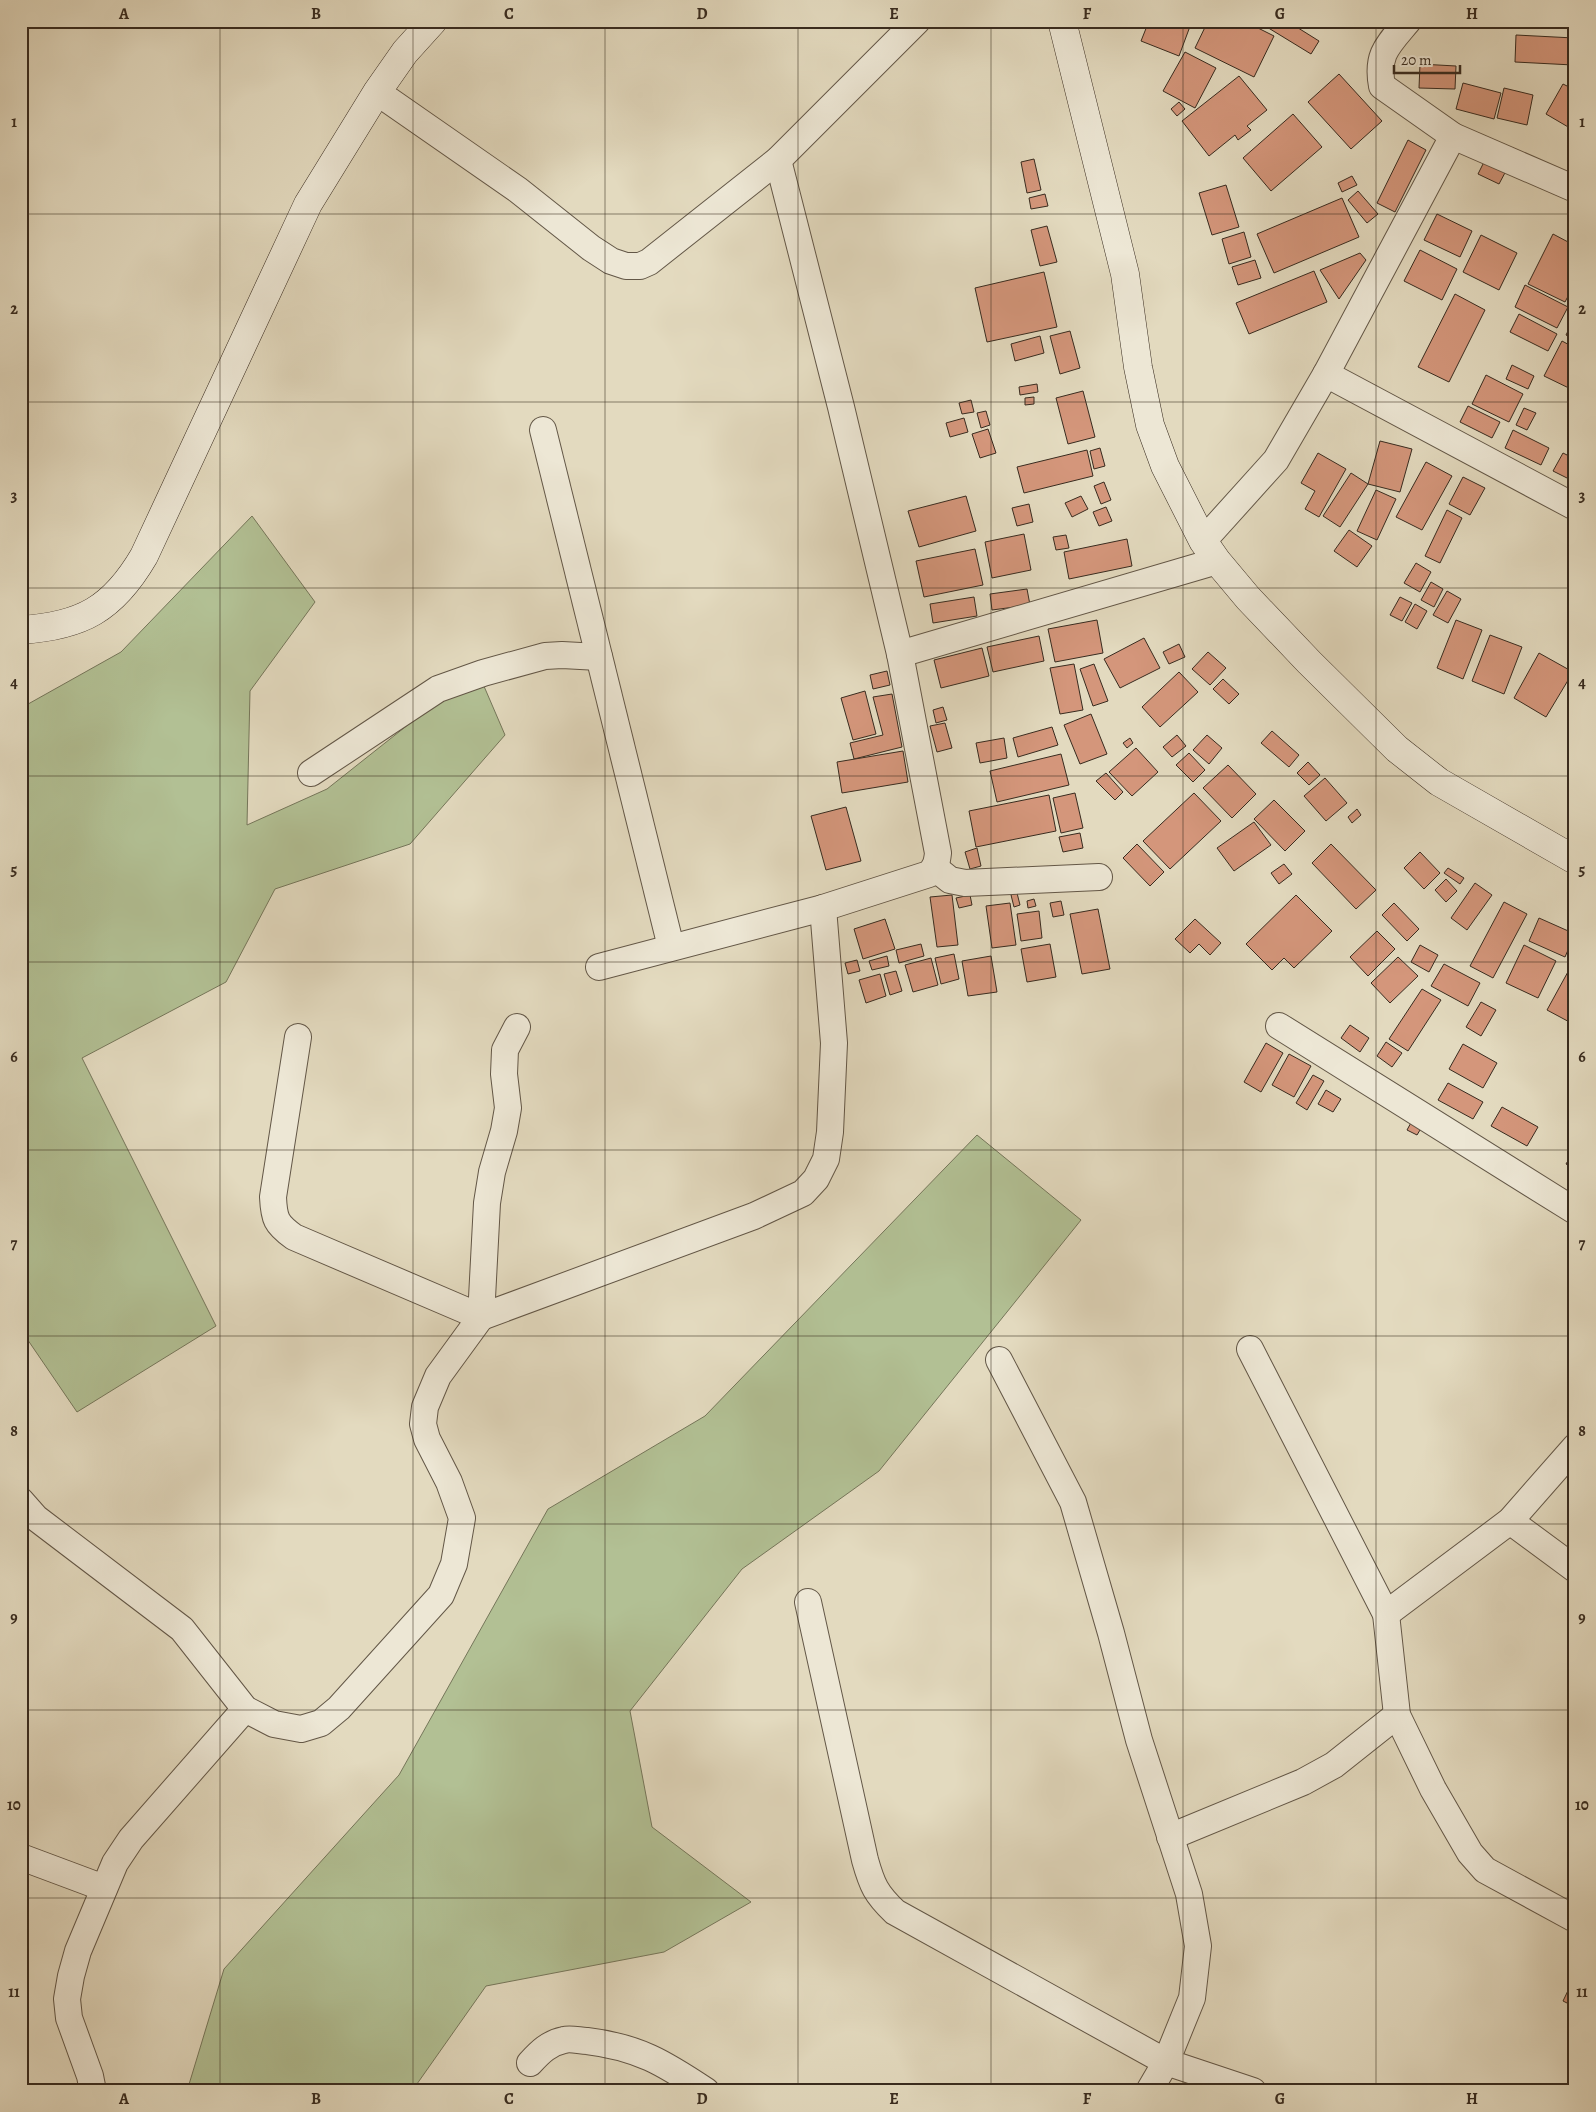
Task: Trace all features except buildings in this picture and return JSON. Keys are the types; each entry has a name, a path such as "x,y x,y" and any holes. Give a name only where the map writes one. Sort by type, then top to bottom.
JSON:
{"street":[{"path":"21,630 41,628 72,621 102,608 131,579 144,556 308,204 377,92 405,52 433,21"},
{"path":"377,92 518,190 590,248 611,261 626,266 640,266 650,262 778,160 917,21"},
{"path":"1062,21 1125,274 1138,367 1150,425 1165,466 1210,551 1248,598 1308,662 1397,749 1439,782 1575,860"},
{"path":"1408,21 1381,58 1379,70 1382,86 1453,136 1575,190"},
{"path":"900,654 1210,551 1276,460 1326,374 1453,136"},
{"path":"598,967 823,908 929,874 934,868 938,853 900,654 841,407 778,160"},
{"path":"1326,374 1575,507"},
{"path":"543,430 671,947"},
{"path":"311,773 438,689 482,673 546,656 599,657"},
{"path":"934,868 950,880 965,883 1099,877"},
{"path":"298,1037 273,1197 274,1216 280,1227 294,1238 481,1316 754,1216 803,1193 816,1180 826,1160 830,1132 834,1043 823,908"},
{"path":"1279,1026 1575,1211"},
{"path":"21,1501 36,1518 182,1629 245,1709 274,1724 301,1729 321,1723 339,1708 441,1595 454,1564 462,1518 449,1482 427,1440 424,1424 426,1407 438,1376 481,1316 487,1203 492,1172 504,1131 508,1108 504,1074 505,1050 517,1027"},
{"path":"1250,1348 1386,1614 1397,1715 1433,1789 1470,1854 1485,1870 1575,1919"},
{"path":"999,1360 1073,1502 1139,1740 1189,1894 1198,1946 1192,1998 1166,2062 1149,2091"},
{"path":"1386,1614 1510,1521 1575,1447"},
{"path":"1510,1521 1575,1569"},
{"path":"808,1602 865,1860 872,1884 881,1899 895,1912 1166,2062 1253,2091"},
{"path":"93,2091 90,2076 68,2018 67,1999 78,1951 115,1863 131,1839 245,1709"},
{"path":"1170,1837 1304,1782 1334,1765 1397,1715"},
{"path":"21,1857 104,1888"},
{"path":"530,2063 543,2048 565,2039 600,2043 635,2051 664,2063 706,2091"}],"green space":[{"path":"252,516 315,602 250,691 247,825 327,789 477,670 505,735 410,844 275,889 226,982 82,1058 216,1326 77,1412 21,1330 21,708 121,652"},
{"path":"977,1135 1081,1220 879,1471 742,1569 630,1711 652,1827 751,1902 664,1952 486,1986 412,2091 187,2091 224,1969 399,1775 548,1509 705,1416"}]}
